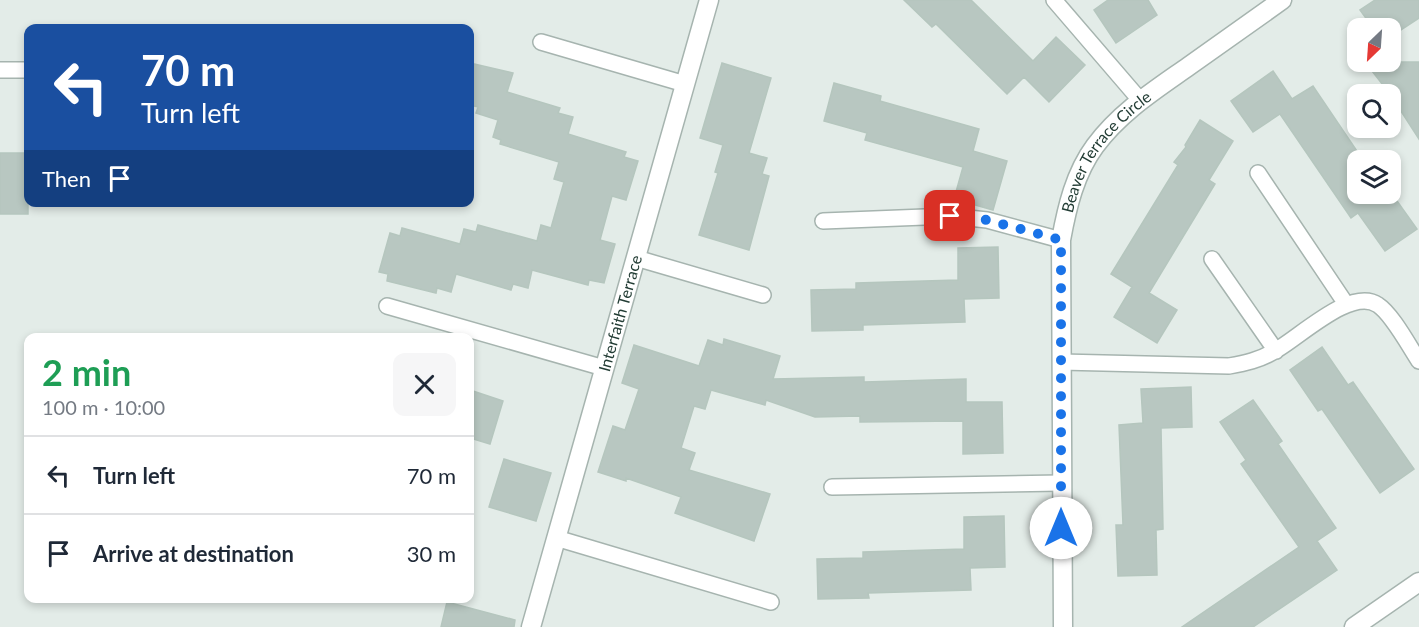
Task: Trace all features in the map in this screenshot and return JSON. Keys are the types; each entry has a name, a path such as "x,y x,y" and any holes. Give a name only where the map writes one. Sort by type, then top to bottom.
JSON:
{"street":[{"name":"Interfaith Terrace","path":"531,627 709,0"},
{"name":"Beaver Terrace Circle","path":"1063,627 1061,240 1067,206 1078,176 1094,147 1113,124 1140,100 1282,0"},
{"path":"1354,627 1419,582"}],"lane":[{"path":"1054,0 1140,100"},
{"path":"541,42 685,84"},
{"path":"0,70 24,70"},
{"path":"1258,173 1346,304"},
{"path":"823,221 950,216 987,220 1061,240"},
{"path":"636,258 763,295"},
{"path":"1212,259 1276,351"},
{"path":"1061,362 1229,366 1253,363 1276,351 1346,304 1360,299 1372,301 1381,306 1419,361"},
{"path":"387,306 604,368"},
{"path":"832,487 1061,483"},
{"path":"556,538 771,602"}],"building":[{"path":"904,0 971,0 1033,61 1056,37 1085,65 1049,102 1024,77 1007,94 936,24 932,27"},
{"path":"1108,0 1148,0 1157,15 1116,43 1094,10"},
{"path":"1375,0 1419,0 1419,18 1401,30 1401,18 1366,18 1360,10"},
{"path":"1401,62 1419,62 1419,139 1401,111 1401,84 1382,84 1373,72 1401,72"},
{"path":"722,63 771,78 749,153 767,158 762,174 769,176 749,250 699,235 718,173 715,172 723,145 700,138"},
{"path":"474,64 513,73 507,92 560,108 558,113 573,117 568,134 626,152 624,157 638,161 626,200 612,196 600,240 615,244 604,283 589,280 588,285 532,270 528,288 513,284 511,290 456,274 451,292 437,288 436,293 387,281 388,274 379,272 390,233 400,236 402,228 460,244 464,229 476,232 478,225 537,241 541,225 551,228 564,182 554,179 559,162 500,144 501,140 493,137 498,120 476,113 478,107 474,106"},
{"path":"1273,71 1292,99 1313,86 1356,150 1347,150 1347,204 1399,204 1417,229 1385,251 1358,213 1351,218 1280,114 1253,132 1231,101"},
{"path":"834,83 881,96 880,101 979,129 973,151 1007,161 993,210 954,199 963,167 865,140 867,133 824,121"},
{"path":"1200,120 1233,141 1209,180 1215,184 1149,293 1177,310 1157,343 1114,317 1132,287 1111,274 1178,165 1174,162 1186,147 1185,145"},
{"path":"0,153 24,153 24,207 28,207 28,214 0,214"},
{"path":"998,247 999,298 964,299 965,322 863,325 863,330 812,331 811,290 856,289 856,283 958,280 958,248"},
{"path":"724,339 780,356 773,379 864,377 864,382 966,379 966,402 1002,402 1003,453 963,454 963,421 860,422 860,416 815,417 766,400 765,405 711,390 705,409 694,406 681,448 695,453 689,470 770,494 754,541 675,513 681,497 626,478 626,481 598,472 613,426 625,430 639,389 622,383 634,345 699,366 708,340 723,345"},
{"path":"1322,347 1348,385 1353,382 1414,469 1380,493 1322,409 1318,411 1290,370"},
{"path":"1191,387 1192,427 1161,428 1163,529 1156,530 1157,575 1118,576 1116,525 1123,525 1119,425 1143,423 1141,389"},
{"path":"474,391 503,401 490,444 474,439"},
{"path":"1253,400 1282,441 1278,444 1336,528 1317,541 1337,570 1253,627 1182,627 1299,547 1241,464 1246,460 1220,422"},
{"path":"504,459 551,473 536,521 489,507"},
{"path":"1004,516 1005,567 970,568 971,590 868,593 869,598 818,599 817,559 863,558 863,552 964,549 964,517"},
{"path":"447,603 515,620 514,627 441,627"}],"route":[{"path":"950,216 987,220 1025,228 1061,240 1061,528"}]}
